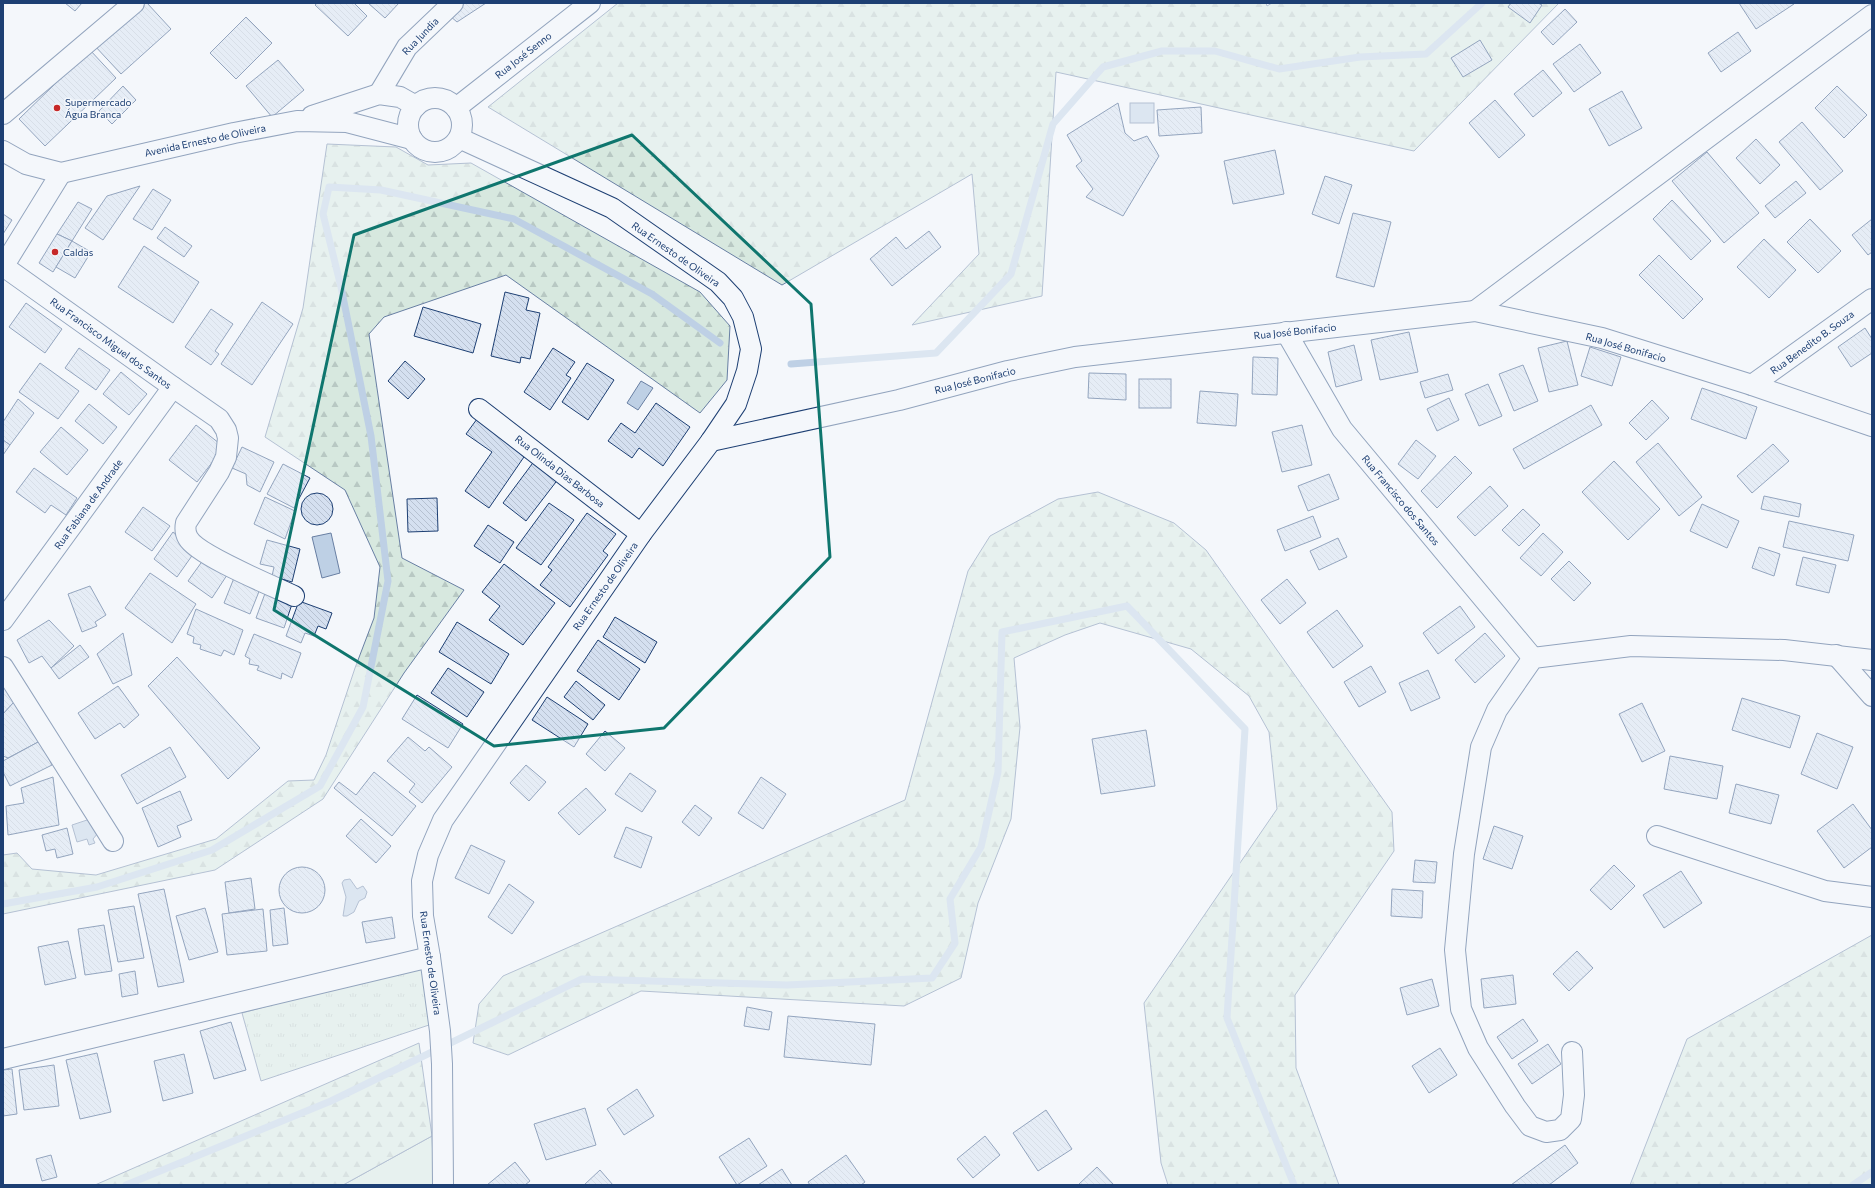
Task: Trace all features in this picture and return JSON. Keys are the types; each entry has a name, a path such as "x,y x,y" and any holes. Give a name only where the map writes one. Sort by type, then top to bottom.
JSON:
{"street":[{"path":"3,114 134,3"},
{"name":"Rua Jundia","path":"379,94 407,47 453,3"},
{"name":"Rua José Senno","path":"456,108 590,3"},
{"path":"1475,311 1872,15"},
{"path":"297,121 379,94 400,98 416,106"},
{"path":"441,98 450,102 456,108 462,117 462,128 459,138 453,146 436,152 426,151 418,146 412,139 408,131 408,122 410,113 416,106 428,99 441,98"},
{"name":"Avenida Ernesto de Oliveira","path":"3,151 26,164 61,173 226,135 297,121 347,122 412,139"},
{"name":"Rua Ernesto de Oliveira","path":"443,1185 442,1064 440,1031 423,916 422,881 428,855 443,820 641,534 736,404 747,371 751,349 743,317 733,298 718,282 612,208 459,138"},
{"path":"3,266 61,173"},
{"name":"Rua Francisco Miguel dos Santos","path":"3,266 172,387 219,418 226,430 228,438 226,457 219,472 186,523 185,530 188,539 198,548 231,567 294,596"},
{"name":"Rua Benedito B. Souza","path":"1752,385 1872,299"},
{"name":"Rua José Bonifacio","path":"711,440 899,400 1008,371 1075,357 1475,311 1602,338 1752,385 1872,426"},
{"name":"Rua Francisco dos Santos","path":"1286,332 1342,429 1533,658"},
{"name":"Rua Fabiana de Andrade","path":"3,620 172,387"},
{"name":"Rua Olinda Dias Barbosa","path":"479,409 641,534"},
{"path":"1572,1052 1574,1095 1571,1119 1560,1130 1546,1132 1530,1126 1515,1106 1478,1048 1461,1009 1455,950 1464,854 1481,747 1497,710 1533,658 1631,646 1784,650 1872,660"},
{"path":"1836,655 1872,696"},
{"path":"3,667 113,841"},
{"path":"1657,836 1825,891 1872,897"},
{"path":"3,1059 430,957"}],"highlighted area":[{"path":"632,135 811,304 830,557 664,728 494,746 274,610 354,235"}],"green space":[{"path":"618,3 1266,3 1267,6 1272,3 1559,3 1414,151 1056,72 1042,296 912,325 979,254 972,174 782,285 488,107"},
{"path":"327,144 396,147 428,165 471,163 700,292 730,326 727,380 700,413 506,275 384,317 369,334 402,558 464,590 404,673 323,799 215,870 3,914 3,855 17,853 32,869 96,875 216,839 288,781 314,780 326,755 355,668 374,618 380,567 345,490 265,437 303,308"},
{"path":"1098,492 1174,523 1206,550 1392,812 1394,851 1295,995 1296,1068 1339,1185 1168,1185 1161,1163 1144,1003 1277,809 1269,732 1249,696 1191,649 1100,623 1065,635 1014,658 1020,727 1011,819 978,903 961,978 904,1006 641,991 508,1055 473,1043 479,1004 503,976 905,800 968,571 990,536 1058,499"},
{"path":"1872,935 1872,1185 1630,1185 1687,1039"},
{"path":"424,964 435,1023 261,1081 242,1013"},
{"path":"419,1043 432,1136 343,1185 95,1185"},
{"path":"432,1136 434,1185 343,1185"}],"water":[{"path":"1130,103 1154,103 1154,123 1130,123"},
{"path":"641,381 653,388 638,410 627,403"},
{"path":"331,533 340,573 322,578 312,537"},
{"path":"93,818 98,833 93,839 95,843 89,845 87,839 77,842 72,825"},
{"path":"350,879 357,889 363,886 367,892 365,898 359,901 354,912 347,916 343,916 346,897 342,883 344,880"}],"building":[{"path":"65,3 82,3 75,11"},
{"path":"141,3 147,3 171,29 121,74 94,45"},
{"path":"317,3 354,3 367,16 348,36 315,5"},
{"path":"368,3 399,3 385,18"},
{"path":"464,3 486,3 457,22 450,16"},
{"path":"1511,3 1538,3 1542,5 1530,23 1508,7"},
{"path":"1739,3 1794,3 1794,4 1756,29"},
{"path":"1565,9 1577,22 1553,45 1541,32"},
{"path":"246,17 272,43 236,79 210,53"},
{"path":"1738,32 1751,51 1721,72 1708,53"},
{"path":"1480,40 1492,60 1463,77 1451,58"},
{"path":"1580,44 1601,73 1574,92 1553,64"},
{"path":"90,50 116,78 45,146 19,119"},
{"path":"278,60 304,90 272,117 246,86"},
{"path":"1543,70 1562,93 1533,117 1514,94"},
{"path":"123,86 136,100 112,124 99,111"},
{"path":"1837,86 1867,115 1844,138 1815,108"},
{"path":"1622,91 1642,128 1609,146 1589,109"},
{"path":"1495,100 1525,135 1499,158 1469,123"},
{"path":"1118,103 1125,133 1134,141 1147,136 1159,156 1123,216 1086,197 1093,189 1076,166 1082,161 1067,135"},
{"path":"1201,107 1202,133 1159,136 1157,110"},
{"path":"1802,122 1843,171 1820,190 1779,142"},
{"path":"1756,139 1780,165 1760,184 1736,158"},
{"path":"1275,150 1284,194 1233,204 1224,161"},
{"path":"1707,152 1759,213 1724,243 1672,181"},
{"path":"1325,176 1352,185 1339,224 1312,214"},
{"path":"1796,181 1806,193 1775,218 1765,206"},
{"path":"140,186 103,240 85,228 107,196"},
{"path":"153,189 171,200 152,230 133,219"},
{"path":"1672,200 1711,241 1691,260 1653,219"},
{"path":"78,202 92,209 72,241 57,234"},
{"path":"1353,213 1391,222 1374,287 1336,277"},
{"path":"3,214 12,220 3,234"},
{"path":"1810,219 1841,251 1818,273 1787,242"},
{"path":"1872,219 1872,252 1868,255 1852,235"},
{"path":"165,227 192,246 184,257 157,238"},
{"path":"929,231 941,247 892,286 870,259 896,237 906,249"},
{"name":"Caldas","path":"57,234 72,241 53,272 39,263"},
{"path":"1764,239 1796,270 1769,298 1737,267"},
{"path":"72,241 91,252 75,278 56,267"},
{"path":"144,246 199,282 173,323 118,287"},
{"path":"1659,255 1703,299 1683,319 1639,275"},
{"path":"505,292 529,298 526,310 540,313 530,359 521,357 520,363 491,356"},
{"path":"262,302 293,324 252,385 221,364"},
{"path":"26,303 62,329 45,353 9,327"},
{"path":"423,307 481,324 473,353 414,336"},
{"path":"211,309 233,324 215,351 219,354 211,365 185,347"},
{"path":"1865,328 1872,339 1872,353 1851,367 1838,347"},
{"path":"1409,332 1418,372 1380,380 1371,340"},
{"path":"1567,341 1578,385 1549,392 1538,348"},
{"path":"1354,345 1362,380 1336,387 1328,352"},
{"path":"1590,347 1621,357 1612,386 1581,376"},
{"path":"79,348 110,370 96,390 65,368"},
{"path":"553,348 575,362 566,375 571,378 550,410 524,392"},
{"path":"1253,357 1278,358 1277,395 1252,394"},
{"path":"405,361 425,379 408,399 388,381"},
{"path":"40,363 79,391 58,419 19,392"},
{"path":"587,363 614,380 588,420 562,402"},
{"path":"1523,365 1538,401 1514,411 1499,374"},
{"path":"121,372 147,394 129,415 103,394"},
{"path":"1089,373 1126,374 1126,400 1088,398"},
{"path":"1448,374 1453,390 1425,398 1420,382"},
{"path":"1139,379 1171,379 1171,408 1139,408"},
{"path":"1488,384 1502,416 1479,426 1465,394"},
{"path":"1702,388 1757,407 1746,439 1691,419"},
{"path":"1200,391 1238,394 1236,426 1197,423"},
{"path":"1449,398 1459,420 1437,431 1427,409"},
{"path":"18,399 34,413 10,445 3,440 3,422"},
{"path":"1652,400 1669,418 1646,440 1629,423"},
{"path":"656,403 690,427 663,466 639,448 632,458 608,441 621,423 635,433"},
{"path":"89,404 117,427 103,444 75,421"},
{"path":"1591,405 1602,425 1524,469 1513,449"},
{"path":"477,419 526,454 489,508 465,491 492,452 466,434"},
{"path":"196,425 224,447 197,482 169,460"},
{"path":"1302,425 1312,465 1282,472 1272,432"},
{"path":"61,427 88,450 67,475 40,452"},
{"path":"3,440 10,445 3,455"},
{"path":"1416,440 1436,456 1418,479 1398,464"},
{"path":"1658,443 1702,497 1679,516 1636,462"},
{"path":"1773,444 1789,461 1752,493 1737,476"},
{"path":"242,447 274,462 260,492 247,485 246,474 232,468"},
{"path":"1455,456 1472,473 1437,508 1421,491"},
{"path":"535,460 559,478 526,521 503,503"},
{"path":"1614,461 1660,509 1628,540 1582,492"},
{"path":"283,464 310,478 294,508 267,494"},
{"path":"34,468 77,498 66,515 51,505 45,513 16,492"},
{"path":"1329,474 1339,499 1308,511 1298,486"},
{"path":"1490,486 1508,506 1475,536 1457,517"},
{"path":"320,493 326,495 331,500 333,509 331,518 326,523 314,525 308,523 303,518 301,506 303,500 308,495"},
{"path":"1764,496 1801,504 1799,517 1761,509"},
{"path":"265,497 295,511 285,539 254,524"},
{"path":"437,498 438,531 408,532 407,499"},
{"path":"549,503 574,520 541,565 516,548"},
{"path":"1702,504 1739,521 1727,548 1690,531"},
{"path":"143,507 170,526 152,551 125,532"},
{"path":"1523,509 1540,525 1519,546 1502,530"},
{"path":"587,513 616,534 603,551 608,555 570,607 540,585 552,570 548,567"},
{"path":"1313,516 1321,537 1285,551 1277,530"},
{"path":"1789,521 1854,535 1848,561 1783,547"},
{"path":"488,525 514,542 500,563 474,546"},
{"path":"173,532 196,550 177,577 154,559"},
{"path":"1543,533 1563,552 1541,576 1520,558"},
{"path":"1338,538 1347,557 1319,570 1310,551"},
{"path":"267,540 300,549 292,582 272,576 274,567 260,564"},
{"path":"1759,547 1780,554 1774,576 1752,568"},
{"path":"206,556 229,572 212,598 188,581"},
{"path":"1803,557 1836,565 1829,593 1796,585"},
{"path":"1569,561 1591,583 1574,601 1551,579"},
{"path":"504,564 555,603 523,645 489,620 500,606 482,592"},
{"path":"150,573 196,604 172,643 125,608"},
{"path":"236,573 262,584 250,614 224,603"},
{"path":"1287,579 1306,603 1280,624 1261,600"},
{"path":"90,586 106,615 95,622 97,626 82,632 68,594"},
{"path":"267,588 294,598 284,628 256,618"},
{"path":"299,601 332,613 326,629 318,626 314,636 305,633 301,643 286,636"},
{"path":"1460,606 1475,627 1438,654 1423,633"},
{"path":"196,609 243,630 234,655 224,650 221,656 200,649 201,645 193,643 194,637 187,634"},
{"path":"1337,610 1363,646 1333,668 1307,632"},
{"path":"615,617 657,642 645,663 603,637"},
{"path":"49,620 74,646 51,668 42,656 29,663 17,640"},
{"path":"457,622 509,654 491,684 439,652"},
{"path":"123,633 132,675 113,684 97,654"},
{"path":"1485,633 1505,656 1475,683 1455,660"},
{"path":"254,634 301,653 292,678 282,673 281,679 257,670 259,666 249,664 250,659 245,656"},
{"path":"598,640 640,669 619,700 577,671"},
{"path":"80,645 89,657 59,679 51,668"},
{"path":"177,657 260,748 228,779 148,686"},
{"path":"1371,666 1386,692 1359,707 1344,682"},
{"path":"448,668 484,692 467,717 431,693"},
{"path":"1428,670 1440,698 1411,711 1399,683"},
{"path":"576,681 605,705 593,720 564,697"},
{"path":"3,684 14,702 3,714"},
{"path":"118,686 139,715 124,728 120,723 95,739 78,713"},
{"path":"417,695 463,724 448,748 402,719"},
{"path":"547,697 588,724 574,747 532,720"},
{"path":"1742,698 1800,716 1790,748 1732,730"},
{"path":"14,702 40,741 8,758 3,756 3,714"},
{"path":"1642,703 1665,751 1642,762 1619,714"},
{"path":"1146,730 1155,786 1101,794 1092,739"},
{"path":"605,731 625,748 605,771 586,754"},
{"path":"1817,733 1853,747 1837,789 1801,774"},
{"path":"408,737 425,751 429,747 452,767 422,803 409,792 415,784 387,761"},
{"path":"40,741 52,765 10,786 3,772 3,761"},
{"path":"170,747 186,777 137,804 121,775"},
{"path":"1670,756 1723,766 1717,799 1664,789"},
{"path":"526,765 546,782 529,801 510,783"},
{"path":"374,772 416,806 392,836 334,788 339,782 356,795"},
{"path":"630,773 656,791 642,812 615,794"},
{"path":"53,777 59,825 8,835 6,806 24,803 21,788"},
{"path":"761,777 786,794 763,829 738,813"},
{"path":"1736,784 1779,795 1771,824 1729,813"},
{"path":"586,788 606,810 579,835 558,813"},
{"path":"180,791 192,820 177,826 181,837 158,847 142,808"},
{"path":"1853,804 1872,830 1872,847 1844,868 1817,831"},
{"path":"695,805 712,818 699,836 682,822"},
{"path":"361,819 391,846 376,863 346,836"},
{"path":"1494,826 1523,836 1512,869 1483,859"},
{"path":"626,827 652,837 641,868 614,857"},
{"path":"67,828 73,854 57,858 55,849 46,851 42,835"},
{"path":"471,845 505,861 489,894 455,878"},
{"path":"1415,860 1437,862 1435,883 1413,882"},
{"path":"1614,865 1635,886 1611,910 1590,890"},
{"path":"297,867 307,867 315,871 321,877 325,885 325,895 321,903 315,909 307,913 297,913 289,909 283,903 279,895 279,885 283,877 289,871"},
{"path":"1681,871 1702,903 1664,928 1643,895"},
{"path":"251,878 255,909 229,913 225,882"},
{"path":"509,884 534,902 512,934 488,917"},
{"path":"164,889 184,982 158,987 138,894"},
{"path":"1392,889 1423,891 1422,918 1391,916"},
{"path":"134,906 144,958 118,962 108,910"},
{"path":"205,908 218,952 189,960 176,916"},
{"path":"284,908 288,944 273,946 270,910"},
{"path":"263,909 267,951 227,955 222,914"},
{"path":"392,917 395,938 366,943 362,922"},
{"path":"104,925 112,971 85,975 78,929"},
{"path":"68,941 76,978 45,985 38,947"},
{"path":"1577,951 1593,968 1569,991 1553,974"},
{"path":"135,971 138,994 122,997 119,974"},
{"path":"1513,975 1516,1004 1484,1008 1481,979"},
{"path":"1432,979 1439,1006 1407,1015 1400,988"},
{"path":"747,1007 772,1012 769,1030 744,1026"},
{"path":"788,1016 875,1024 871,1065 784,1057"},
{"path":"1523,1019 1538,1041 1512,1059 1497,1037"},
{"path":"231,1022 246,1070 214,1079 200,1031"},
{"path":"1548,1044 1561,1064 1532,1084 1518,1064"},
{"path":"1440,1048 1457,1075 1429,1093 1412,1066"},
{"path":"97,1053 111,1112 80,1119 66,1060"},
{"path":"184,1054 193,1093 163,1101 154,1061"},
{"path":"54,1065 59,1106 24,1110 19,1070"},
{"path":"12,1069 17,1114 3,1116 3,1070"},
{"path":"637,1089 654,1116 624,1135 607,1109"},
{"path":"585,1108 596,1145 546,1160 534,1124"},
{"path":"1046,1110 1072,1149 1038,1171 1013,1133"},
{"path":"985,1136 1000,1155 973,1178 957,1159"},
{"path":"749,1138 767,1166 737,1185 719,1157"},
{"path":"1565,1145 1578,1163 1549,1185 1511,1185"},
{"path":"51,1155 57,1177 42,1181 36,1159"},
{"path":"846,1155 865,1182 861,1185 810,1185 808,1182"},
{"path":"515,1162 530,1181 525,1185 487,1185"},
{"path":"1097,1167 1114,1185 1078,1185"},
{"path":"782,1169 792,1185 758,1185"},
{"path":"600,1170 613,1185 584,1185"}],"waterway":[{"path":"791,364 936,353 1011,274 1053,124 1103,67 1162,51 1215,51 1279,69 1360,57 1426,54 1482,3"},
{"path":"3,904 97,887 212,850 320,786 363,707 388,581 371,436 341,287 323,214 329,187 381,190 514,219 652,294 720,343"},
{"path":"126,1185 331,1101 582,979 787,985 932,978 955,943 950,899 981,847 998,772 1002,632 1127,606 1245,729 1227,1018 1294,1185"},
{"path":"1853,1185 1872,1172"}],"place":[{"name":"Supermercado Água Branca","path":"57,108"},
{"name":"Caldas","path":"55,252"}]}
